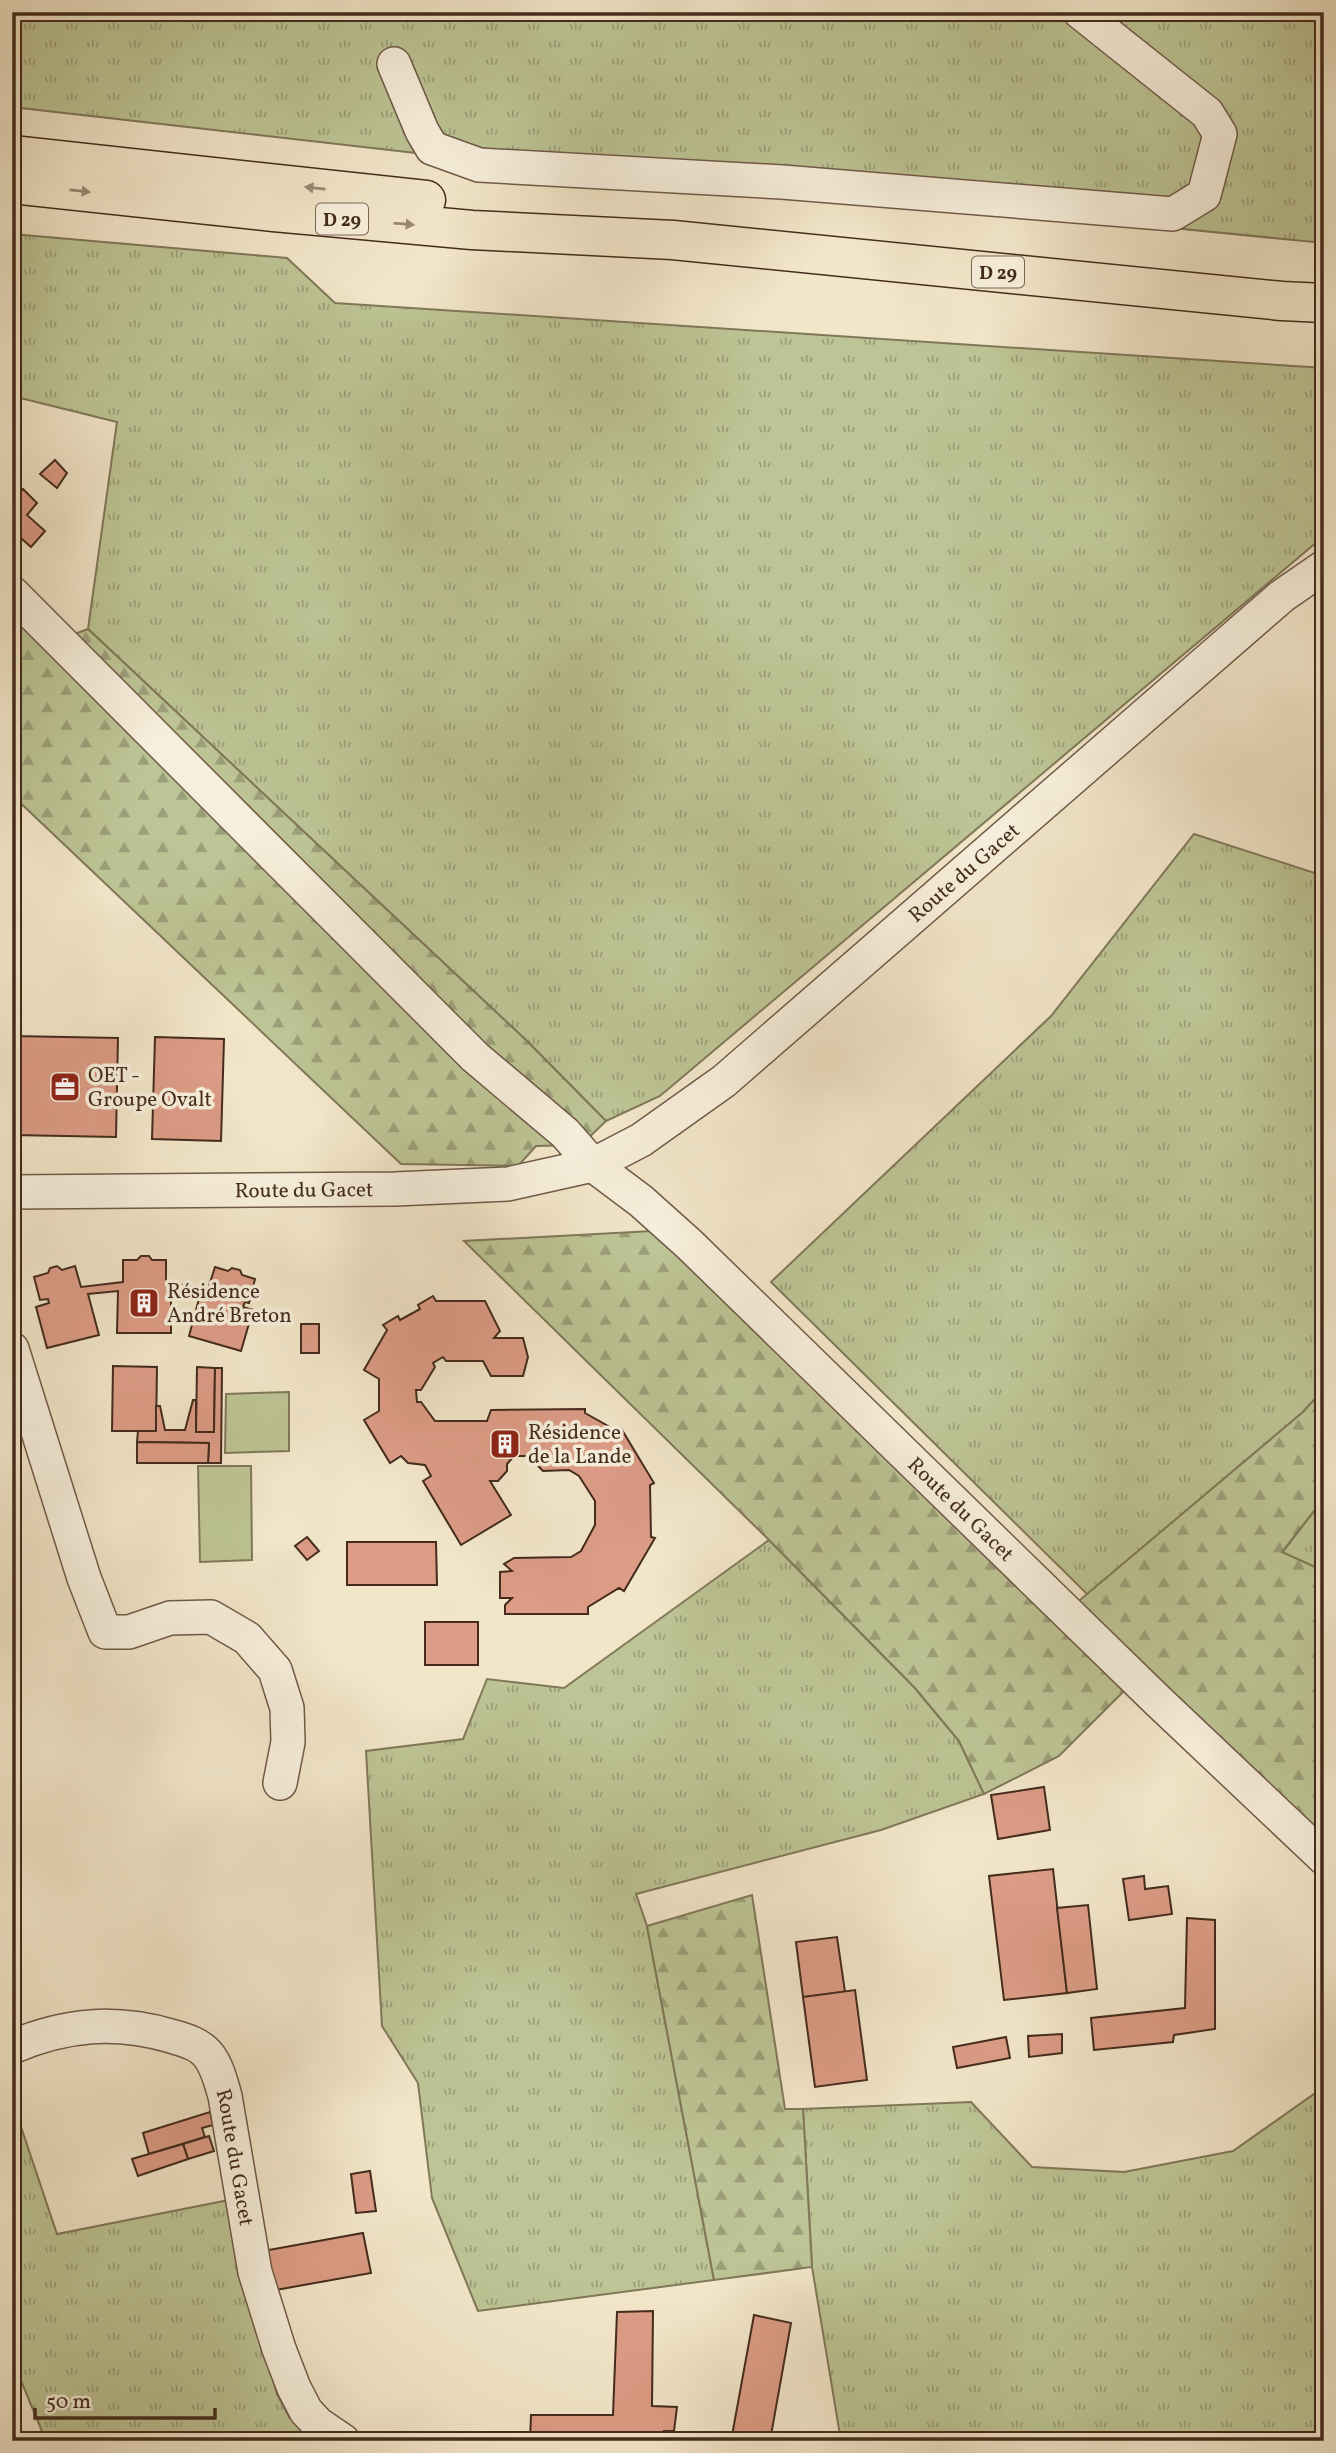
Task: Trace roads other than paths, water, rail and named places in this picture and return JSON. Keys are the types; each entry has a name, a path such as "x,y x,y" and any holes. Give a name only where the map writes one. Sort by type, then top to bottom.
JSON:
{"main road":[{"name":"D 29","path":"12,155 478,206 673,240"},
{"name":"D 29","path":"12,184 472,230 673,240 1324,303"}],"street":[{"path":"394,64 422,131 432,148 479,165 782,182 1172,214 1204,195 1220,134 1207,113 1080,12"},
{"name":"Route du Gacet","path":"12,1192 395,1189 508,1184 593,1165 641,1140 724,1081 1282,596 1324,567"},
{"path":"12,593 475,1057 565,1133 593,1165"},
{"name":"Route du Gacet","path":"593,1165 641,1201 689,1244 1157,1700 1324,1858"},
{"path":"12,1349 85,1578 105,1632 129,1632 170,1618 211,1617 247,1638 275,1670 287,1708 288,1742 280,1783"},
{"name":"Route du Gacet","path":"12,2047 38,2036 119,2025 191,2042 208,2054 218,2071 225,2096 255,2272 279,2349 306,2412 343,2441"}],"place":[{"name":"OET - Groupe Ovalt","path":"65,1087"},
{"name":"Résidence André Breton","path":"144,1303"},
{"name":"Résidence de la Lande","path":"505,1444"}]}
